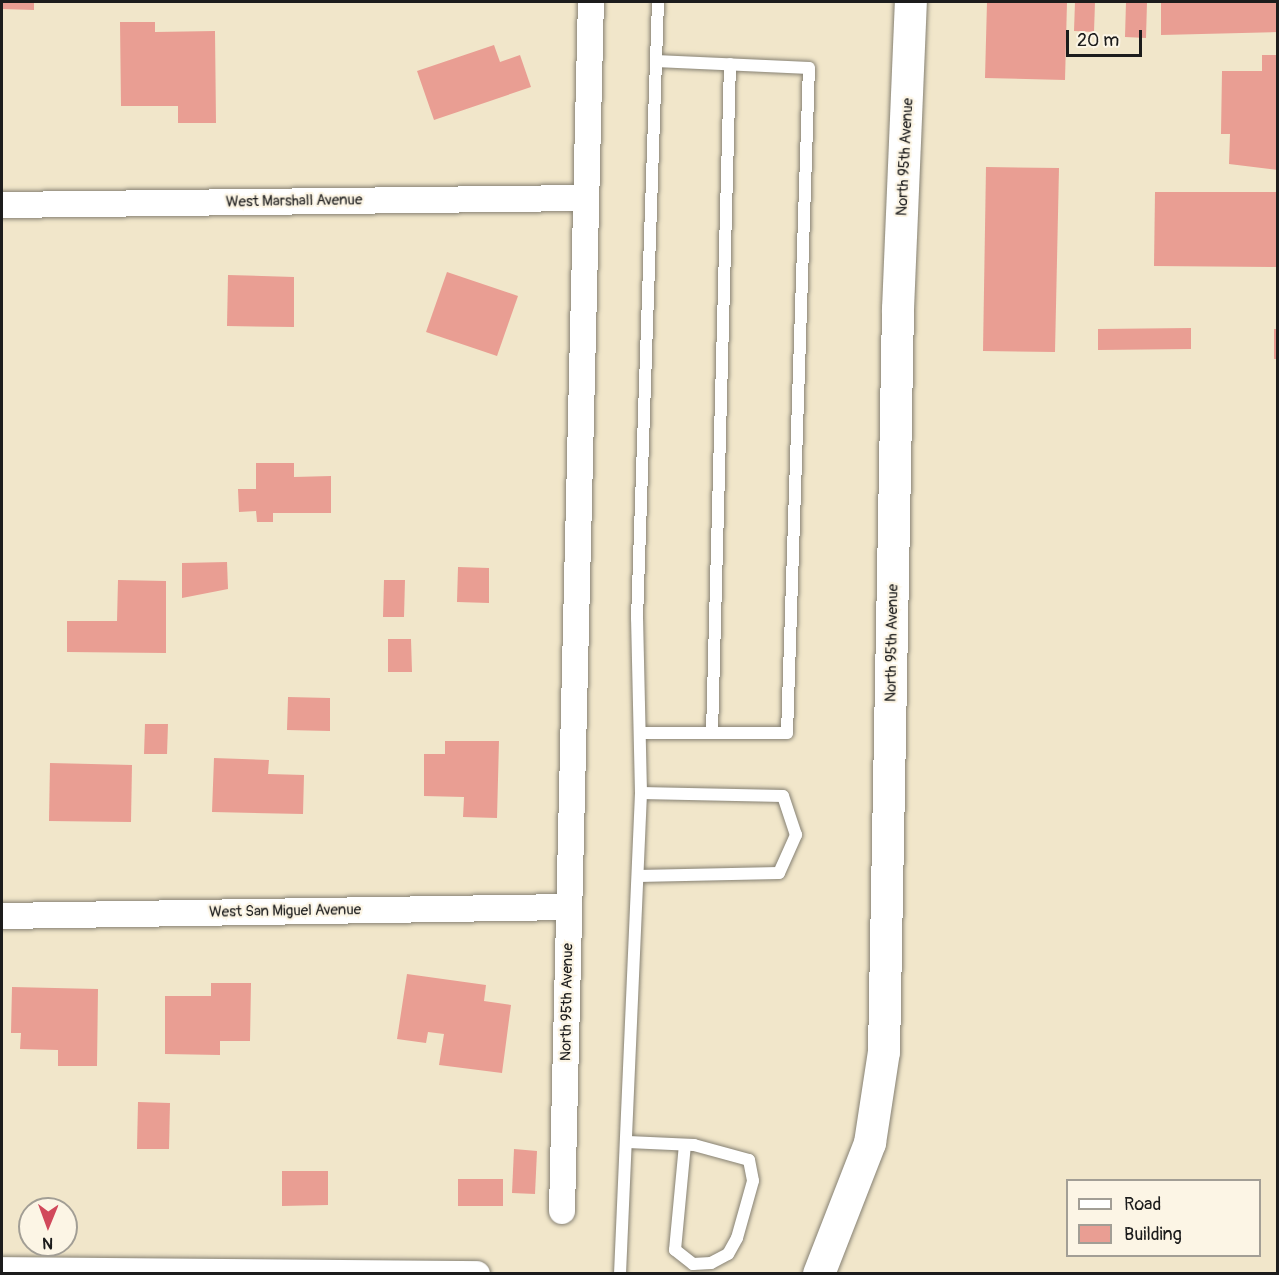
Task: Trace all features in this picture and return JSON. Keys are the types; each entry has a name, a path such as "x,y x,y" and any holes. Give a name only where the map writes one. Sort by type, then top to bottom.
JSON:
{"street":[{"name":"North 95th Avenue","path":"562,1211 591,2"},
{"name":"North 95th Avenue","path":"819,1274 870,1143 884,1052 898,309 911,2"},
{"name":"West Marshall Avenue","path":"2,205 586,198"},
{"name":"West San Miguel Avenue","path":"2,916 569,907"},
{"path":"2,1269 477,1274"}],"lane":[{"path":"620,1274 628,1142 641,792 637,619 658,2"},
{"path":"640,733 787,734 808,80 808,68 656,61"},
{"path":"712,733 730,64"},
{"path":"638,876 779,873 792,853 795,835 791,805 783,796 641,792"},
{"path":"628,1142 686,1145 749,1160 753,1181 737,1238 728,1254 711,1263 693,1264 675,1250 686,1145"}],"building":[{"path":"2,2 34,2 34,10 2,9"},
{"path":"987,2 1067,2 1065,80 985,78"},
{"path":"1075,2 1095,2 1094,32 1074,31"},
{"path":"1126,2 1147,2 1146,38 1125,37"},
{"path":"1161,2 1278,2 1278,32 1161,35"},
{"path":"120,22 155,22 155,32 215,31 216,123 178,123 178,106 121,106"},
{"path":"494,45 500,62 520,55 531,87 434,120 417,71"},
{"path":"1262,55 1278,55 1278,170 1229,164 1230,134 1221,134 1222,71 1262,71"},
{"path":"986,167 1059,168 1055,352 983,351"},
{"path":"1155,192 1278,192 1278,267 1154,266"},
{"path":"447,272 518,296 497,356 426,332"},
{"path":"228,275 294,277 294,327 227,326"},
{"path":"1191,328 1191,349 1098,350 1098,329"},
{"path":"1274,329 1278,329 1278,359 1274,359"},
{"path":"256,463 294,463 294,477 331,476 331,513 273,513 273,522 257,522 256,511 239,512 238,489 256,489"},
{"path":"227,562 228,589 182,598 182,563"},
{"path":"458,567 489,568 489,603 457,602"},
{"path":"118,580 166,581 166,653 67,652 67,621 117,621"},
{"path":"384,580 405,580 404,617 383,617"},
{"path":"388,639 411,639 412,672 388,672"},
{"path":"288,697 330,698 330,731 287,730"},
{"path":"145,724 168,724 167,754 144,754"},
{"path":"445,741 499,741 497,818 463,817 464,797 424,796 424,754 445,754"},
{"path":"214,758 269,760 268,774 304,775 303,814 212,812"},
{"path":"50,763 132,765 131,822 49,821"},
{"path":"407,974 486,985 484,1001 511,1005 502,1073 439,1065 444,1034 428,1032 426,1043 397,1039"},
{"path":"211,983 251,983 250,1041 220,1041 220,1055 165,1054 165,996 211,996"},
{"path":"12,987 98,989 97,1066 58,1066 58,1050 20,1049 21,1033 11,1033"},
{"path":"138,1102 170,1103 169,1149 137,1149"},
{"path":"514,1149 537,1151 535,1194 512,1193"},
{"path":"282,1171 328,1171 328,1205 282,1206"},
{"path":"458,1179 503,1179 503,1206 458,1206"}]}
